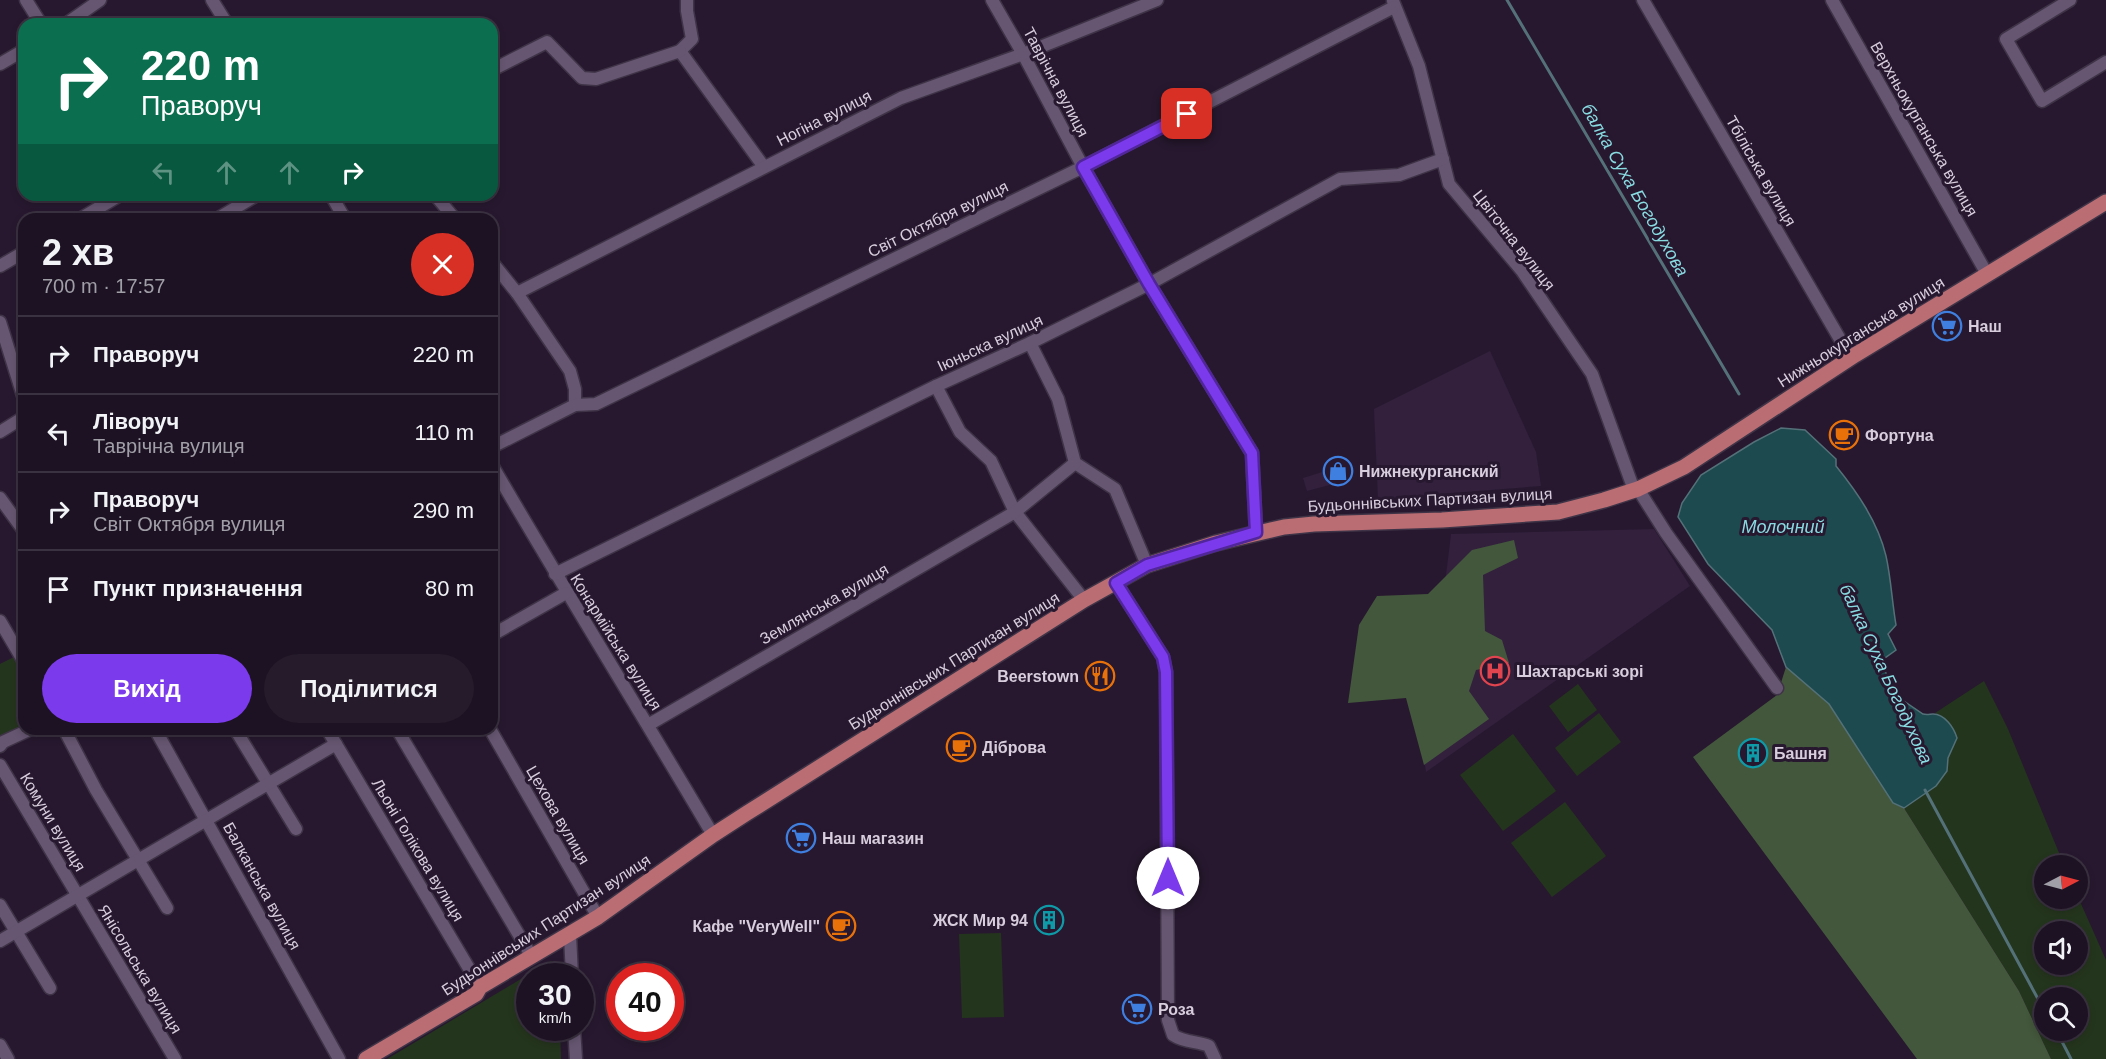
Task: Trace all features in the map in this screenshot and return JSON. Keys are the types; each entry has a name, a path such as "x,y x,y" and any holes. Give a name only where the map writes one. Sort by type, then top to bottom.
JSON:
{"main road":[{"name":"Нижньокурганська вулиця","path":"1636,490 1684,467 1855,355 2106,202"},
{"name":"Будьоннівських Партизан вулиця","path":"366,1059 476,994 480,987 570,935 713,835 1084,600 1147,565 1256,532 1314,524 1442,520 1558,512 1636,490"}],"street":[{"path":"26,0 37,18"},
{"path":"74,18 100,0"},
{"path":"212,0 223,18"},
{"path":"498,67 547,42 582,78 596,80 680,51 692,39 687,0"},
{"name":"Таврічна вулиця","path":"992,0 1149,284 1252,453 1256,532"},
{"name":"Ногіна вулиця","path":"518,293 901,99 1023,54 1157,0"},
{"name":"Тбіліська вулиця","path":"1643,0 1841,341 1855,355"},
{"name":"Верхньокурганська вулиця","path":"1832,0 1988,274"},
{"path":"2070,0 2006,39 2042,101 2106,62"},
{"name":"Цвiточна вулиця","path":"1393,3 1419,66 1449,184 1522,272 1592,374 1636,490 1777,688"},
{"name":"Світ Октября вулиця","path":"498,444 575,405 596,404 1083,167 1393,3"},
{"path":"680,51 764,167"},
{"path":"0,64 18,54"},
{"name":"Iюньска вулиця","path":"555,574 1149,284 1340,179 1399,176 1443,159"},
{"path":"90,213 110,201"},
{"path":"227,213 247,201"},
{"path":"440,201 450,213"},
{"path":"0,266 18,256"},
{"path":"498,269 518,293 570,371 575,405"},
{"path":"0,322 18,380"},
{"path":"1030,343 1058,399 1075,463 1115,489 1147,565"},
{"path":"936,386 960,432 991,461 1016,512 1084,600"},
{"path":"0,432 18,421"},
{"name":"Землянська вулиця","path":"648,725 1016,512 1075,463"},
{"name":"Конармійська вулиця","path":"498,475 566,593 713,835"},
{"path":"0,498 18,523"},
{"path":"1116,583 1163,657 1166,672 1168,1020 1173,1035 1189,1043 1202,1043 1209,1046 1215,1059"},
{"path":"498,632 566,593"},
{"path":"0,621 18,652"},
{"path":"12,642 18,638"},
{"path":"0,746 3,742 18,735"},
{"path":"67,735 96,789 167,908"},
{"name":"Балканська вулиця","path":"158,735 339,1059"},
{"path":"239,735 296,830"},
{"name":"Льоні Голікова вулиця","path":"331,735 480,987"},
{"path":"401,735 532,957"},
{"name":"Цехова вулиця","path":"493,735 598,917"},
{"path":"0,941 336,744"},
{"name":"Комуни вулиця","path":"0,765 78,896"},
{"name":"Янісольська вулиця","path":"78,896 175,1059"},
{"path":"0,905 50,988"},
{"path":"570,935 571,963"},
{"path":"575,1041 576,1059"},
{"path":"0,1045 8,1059"}],"shaded area":[{"path":"1490,351 1536,452 1541,486 1378,499 1374,409"},
{"name":"Нижнекурганский","path":"1348,464 1352,479 1307,491 1303,478"},
{"name":"Шахтарські зорі","path":"1654,529 1690,586 1426,772 1413,694 1442,608 1451,534"},
{"path":"1514,540 1518,558 1483,575 1485,631 1502,640 1509,663 1476,670 1469,691 1489,719 1424,765 1406,698 1348,703 1359,625 1377,596 1428,594 1472,550"},
{"path":"14,657 18,659 18,729 3,736 0,735 0,664"},
{"path":"1786,667 1829,704 1893,803 1904,808 2019,991 2034,1023 2034,1041 2043,1041 2051,1059 1917,1059 1693,757 1777,695"},
{"path":"1984,681 2008,729 2060,855 2034,855 2034,909 2083,909 2106,960 2106,1059 2051,1059 2043,1041 2088,1041 2088,987 2034,987 2034,1023 2019,991 1904,808 1936,786 1947,771 1948,758 1957,738 1942,717 1935,713"},
{"path":"1578,684 1597,710 1568,732 1549,706"},
{"path":"1599,713 1621,742 1577,776 1555,748"},
{"path":"1513,734 1556,791 1503,831 1460,775"},
{"path":"1565,802 1606,856 1552,897 1511,843"},
{"path":"1001,933 1004,1017 962,1018 959,934"},
{"path":"516,982 516,1041 560,1041 561,1059 387,1059"}],"water":[{"name":"Молочний","path":"1781,428 1805,430 1836,459 1836,466 1866,508 1878,531 1886,556 1896,625 1888,634 1896,650 1885,658 1883,666 1895,695 1923,714 1941,716 1951,726 1957,738 1948,758 1947,771 1936,786 1904,808 1893,803 1829,704 1786,667 1772,630 1708,564 1678,517 1682,503 1701,475"}],"waterway":[{"name":"балка Суха Богодухова","path":"1507,0 1739,394"},
{"name":"балка Суха Богодухова","path":"1925,790 2034,992"},
{"name":"балка Суха Богодухова","path":"2062,1041 2071,1059"}],"place":[{"name":"Наш","path":"1947,326"},
{"name":"Фортуна","path":"1844,435"},
{"name":"Нижнекурганский","path":"1338,471"},
{"name":"Шахтарські зорі","path":"1495,671"},
{"name":"Beerstown","path":"1100,676"},
{"name":"Діброва","path":"961,747"},
{"name":"Башня","path":"1753,753"},
{"name":"Наш магазин","path":"801,838"},
{"name":"ЖСК Мир 94","path":"1049,920"},
{"name":"Кафе \"VeryWell\"","path":"841,926"},
{"name":"Роза","path":"1137,1009"}],"route":[{"path":"1168,878 1166,672 1163,657 1116,583 1147,565 1256,532 1252,453 1149,284 1083,167 1187,114"}]}
